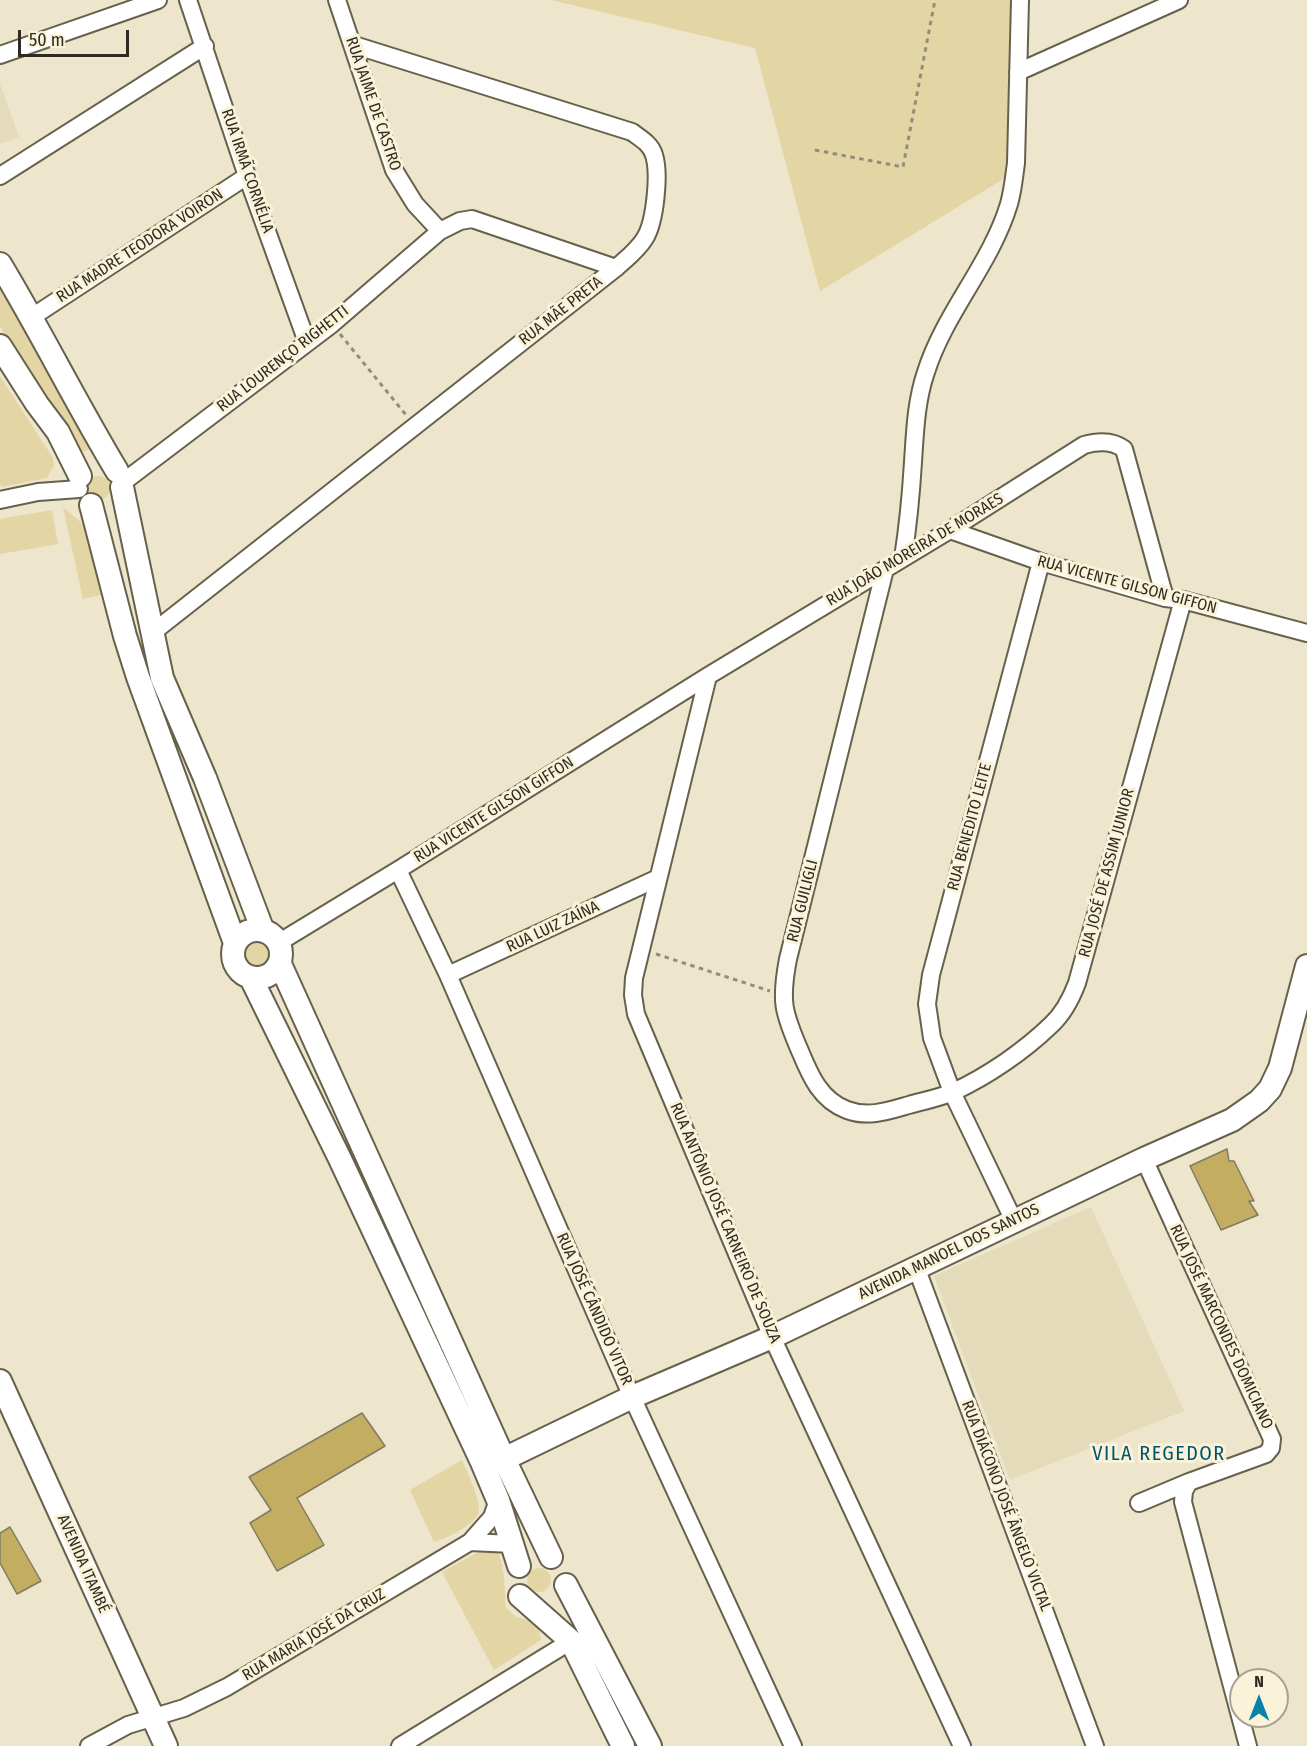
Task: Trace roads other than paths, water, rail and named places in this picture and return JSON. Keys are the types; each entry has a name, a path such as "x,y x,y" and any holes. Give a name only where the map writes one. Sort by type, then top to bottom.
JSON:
{"main road":[{"path":"0,264 32,317 79,408 120,480 162,678 274,946 504,1459 551,1557 564,1568 566,1585 650,1746"},
{"path":"0,346 58,432 83,490 138,677 236,943 233,959 236,967 251,978 266,977 273,973 274,946"},
{"path":"100,463 106,464 120,480 120,494 111,504 97,507 83,490 88,467 100,463"},
{"path":"236,943 248,932 274,946"},
{"name":"AVENIDA MANOEL DOS SANTOS","path":"504,1459 632,1397 772,1337 1144,1159 1232,1120 1259,1101 1270,1089 1280,1068 1307,966"},
{"path":"251,978 340,1159 498,1500 519,1566"},
{"name":"AVENIDA ITAMBÉ","path":"0,1381 166,1746"},
{"path":"551,1557 537,1554 524,1560 519,1566 515,1581 520,1596 571,1641 623,1746"},
{"path":"520,1596 526,1601 543,1605 558,1599 566,1585"}],"street":[{"path":"0,55 158,0"},
{"name":"RUA IRMÃ CORNÉLIA","path":"188,0 247,176 307,342"},
{"name":"RUA JAIME DE CASTRO","path":"337,0 354,45 394,170 415,204 440,231"},
{"path":"903,558 909,519 920,393 926,372 938,337 988,254 1013,188 1016,163 1020,0"},
{"path":"1018,72 1179,0"},
{"name":"RUA MÃE PRETA","path":"152,633 616,268 646,237 651,224 656,168 654,154 647,142 632,132 354,45"},
{"path":"0,176 205,46"},
{"name":"RUA MADRE TEODORA VOIRON","path":"32,317 247,176"},
{"name":"RUA LOURENÇO RIGHETTI","path":"120,480 332,324 440,231 460,221 472,219 616,268"},
{"name":"RUA JOÃO MOREIRA DE MORAES","path":"708,676 950,530 1084,445 1096,442 1108,442 1124,449 1165,598"},
{"path":"0,500 38,492 83,490"},
{"name":"RUA VICENTE GILSON GIFFON","path":"950,530 1041,562 1165,598 1183,600 1307,633"},
{"name":"RUA BENEDITO LEITE","path":"1014,1221 952,1092 932,1038 927,1004 931,975 1041,562"},
{"name":"RUA GUILIGLI","path":"885,569 788,959 783,996 787,1020 812,1080 825,1097 845,1109 864,1114 884,1113 952,1092"},
{"name":"RUA JOSÉ DE ASSIM JUNIOR","path":"952,1092 981,1077 1030,1043 1052,1024 1070,1002 1183,600"},
{"name":"RUA VICENTE GILSON GIFFON","path":"274,946 708,676"},
{"name":"RUA ANTÔNIO JOSÉ CARNEIRO DE SOUZA","path":"708,676 634,978 633,994 636,1014 772,1337 962,1746"},
{"name":"RUA JOSÉ CÂNDIDO VITOR","path":"398,870 448,975 632,1397 793,1746"},
{"name":"RUA LUIZ ZAÍNA","path":"448,975 658,878"},
{"name":"RUA JOSÉ MARCONDES DOMICIANO","path":"1139,1503 1266,1454 1271,1448 1272,1439 1144,1159"},
{"name":"RUA DIÁCONO JOSÉ ÂNGELO VICTAL","path":"916,1267 1095,1746"},
{"path":"1189,1482 1184,1491 1183,1502 1248,1746"},
{"name":"RUA MARIA JOSÉ DA CRUZ","path":"89,1746 128,1725 184,1708 226,1687 470,1542 492,1517 498,1500"},
{"path":"470,1542 512,1544"},
{"path":"400,1746 571,1641"}],"district":[{"name":"VILA REGEDOR","path":"1159,1454"}]}
